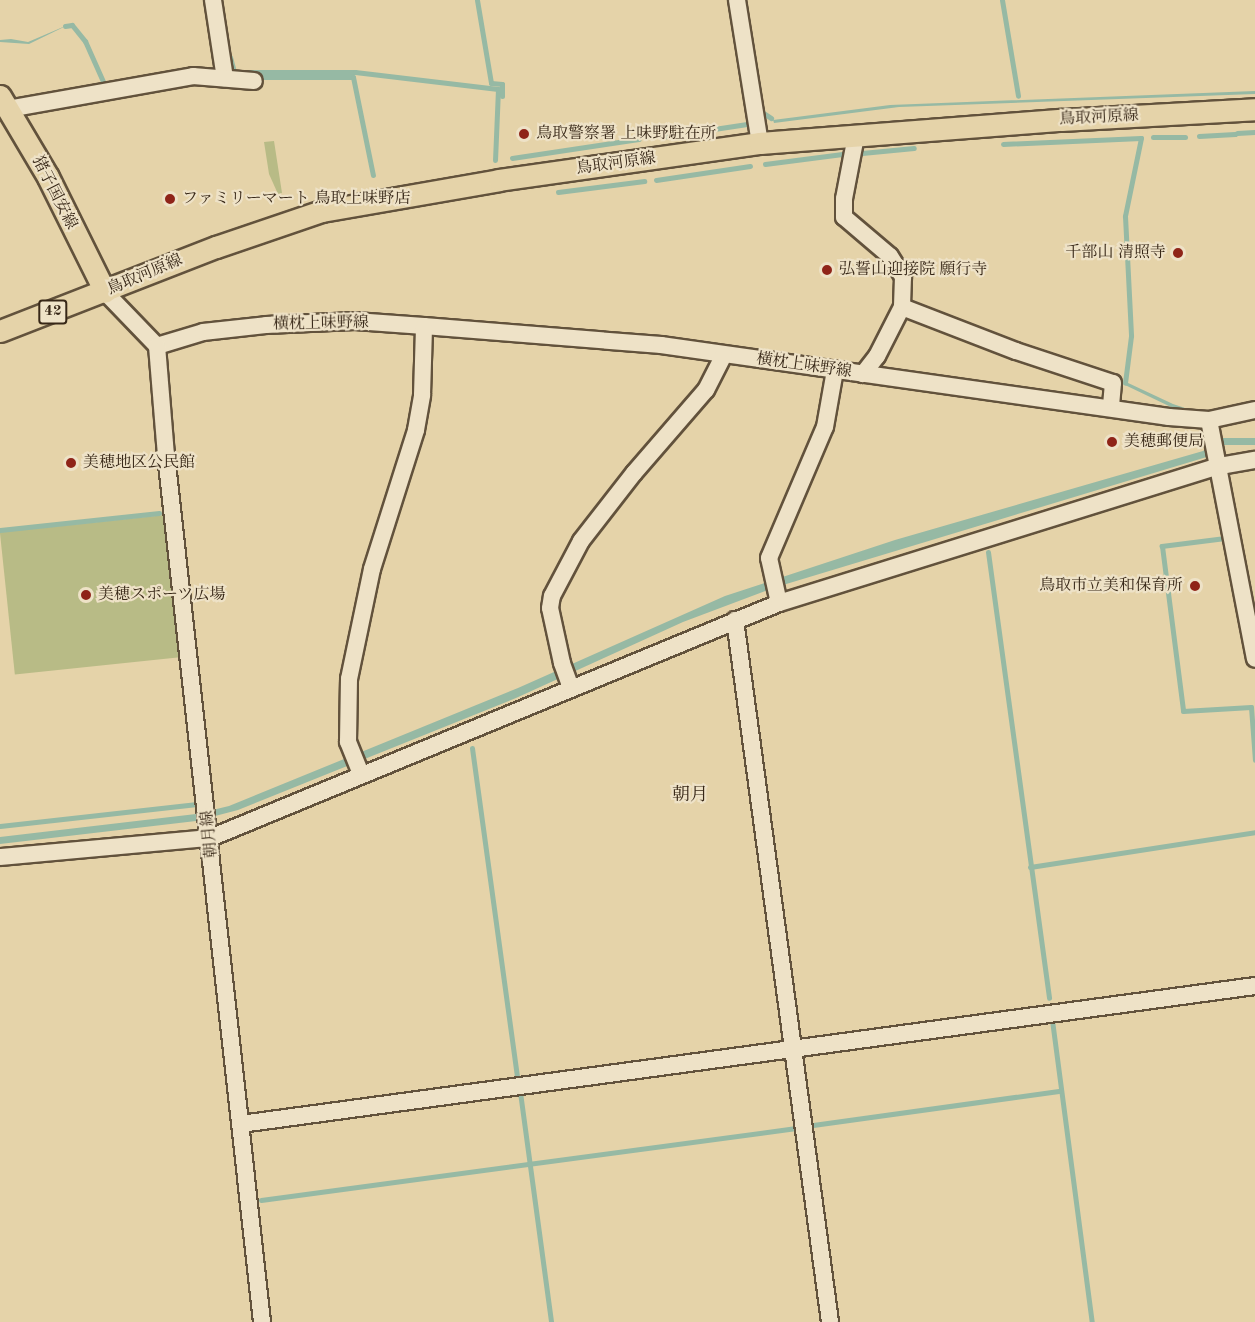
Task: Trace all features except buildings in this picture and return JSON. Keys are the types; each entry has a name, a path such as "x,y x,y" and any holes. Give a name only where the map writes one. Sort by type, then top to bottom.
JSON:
{"main road":[{"name":"猪子国安線","path":"4,102 48,177 105,292"},
{"name":"鳥取河原線","path":"0,331 216,247 322,211 499,180 759,143 1061,120 1255,109"}],"street":[{"path":"213,0 225,78"},
{"path":"737,0 759,143"},
{"path":"4,102 193,76 254,81"},
{"path":"856,136 844,199 844,217 890,256 903,277 902,307 877,356 863,374"},
{"path":"105,292 157,345"},
{"path":"902,307 1016,351 1113,383 1111,408"},
{"name":"横枕上味野線","path":"157,345 203,332 266,325 355,321 595,339 1209,420 1255,410"},
{"path":"361,774 348,742 349,679 372,569 416,430 422,395 424,326"},
{"name":"朝月線","path":"157,345 166,455 262,1322"},
{"path":"571,688 550,608 552,596 581,541 641,464 706,390 724,355"},
{"path":"779,603 769,558 825,427 835,370"},
{"path":"1209,420 1220,466 1255,659"},
{"path":"0,857 210,838 779,603 1220,466 1255,460"},
{"path":"735,620 830,1322"},
{"path":"241,1124 1255,986"}],"shaded area":[{"path":"70,24 29,44 0,42 0,40 11,39 28,42"},
{"path":"1255,91 1255,94 899,107 774,123 773,120 890,105"},
{"path":"274,141 282,193 278,194 269,174 264,142"},
{"path":"1126,382 1173,404 1194,411 1210,411 1210,414 1183,412 1125,385"},
{"path":"1223,438 1255,438 1255,445 1223,445"},
{"path":"1208,447 1210,456 773,588 683,622 516,698 238,810 196,821 0,844 0,837 196,814 229,806 518,688 725,596 895,540 1203,451"},
{"name":"美穂スポーツ広場","path":"165,515 180,657 15,675 0,532"}],"waterway":[{"path":"477,0 491,83 502,84 502,96"},
{"path":"1002,0 1018,96"},
{"path":"65,26 72,25 85,41 105,86"},
{"path":"230,57 234,72 355,72 498,89 495,160"},
{"path":"261,77 353,77 373,175"},
{"path":"761,106 762,112 771,118"},
{"path":"661,137 747,124"},
{"path":"1237,133 1255,132"},
{"path":"1199,136 1235,134"},
{"path":"1153,137 1185,137"},
{"path":"1003,144 1141,138 1125,216 1131,336 1125,383"},
{"path":"512,158 639,139"},
{"path":"862,153 914,148"},
{"path":"765,164 842,154"},
{"path":"656,180 750,166"},
{"path":"558,192 644,181"},
{"path":"0,530 159,513"},
{"path":"1224,533 1225,538 1162,546 1183,711 1251,707 1255,760"},
{"path":"988,552 1049,998"},
{"path":"472,748 517,1078"},
{"path":"0,826 195,804"},
{"path":"1030,867 1255,832"},
{"path":"1052,1020 1092,1322"},
{"path":"813,1125 1059,1091"},
{"path":"520,1092 551,1322"},
{"path":"261,1200 796,1128"}],"place":[{"name":"鳥取警察署 上味野駐在所","path":"524,134"},
{"name":"ファミリーマート 鳥取上味野店","path":"170,199"},
{"name":"千部山 清照寺","path":"1178,253"},
{"name":"弘誓山迎接院 願行寺","path":"827,270"},
{"name":"美穂郵便局","path":"1112,442"},
{"name":"美穂地区公民館","path":"71,463"},
{"name":"鳥取市立美和保育所","path":"1195,586"},
{"name":"美穂スポーツ広場","path":"86,595"}],"district":[{"name":"朝月","path":"690,795"}]}
